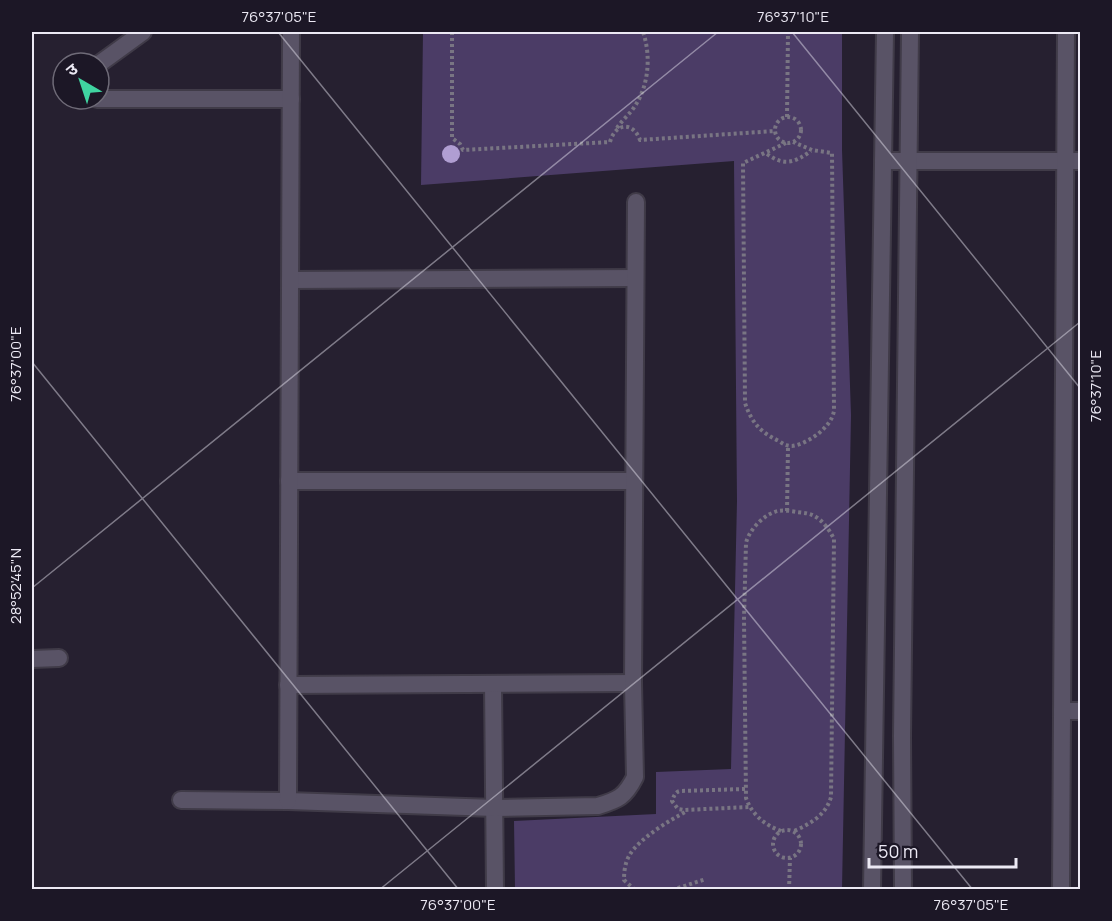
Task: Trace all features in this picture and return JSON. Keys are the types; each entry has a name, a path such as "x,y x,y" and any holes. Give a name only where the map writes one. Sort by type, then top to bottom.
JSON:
{"street":[{"path":"111,55 143,32"},
{"path":"288,801 291,32"},
{"path":"872,890 885,32"},
{"path":"903,890 902,735 910,32"},
{"path":"1061,890 1062,711 1073,161 1066,32"},
{"path":"111,99 291,99"},
{"path":"883,161 1073,161"},
{"path":"181,800 495,808 597,806 614,801 629,790 635,777 633,683 636,202"},
{"path":"290,280 635,278"},
{"path":"289,480 634,481"},
{"path":"32,659 59,658"},
{"path":"288,685 633,683"},
{"path":"493,684 495,890"},
{"path":"1062,711 1080,711"}],"path":[{"path":"452,32 452,138 460,144 463,150 610,142 615,131 636,104 644,84 648,63 644,32"},
{"path":"787,117 788,32"},
{"path":"786,143 778,139 775,132 777,123 787,117 796,120 801,126 800,135 793,142"},
{"path":"615,131 630,126 637,132 640,140 775,132"},
{"path":"793,142 812,150 832,153 834,411 828,424 813,437 795,446 788,446 766,435 757,426 745,403 742,163 793,142"},
{"path":"766,153 780,161 792,162 812,150"},
{"path":"787,511 788,446"},
{"path":"781,831 774,840 774,850 780,856 789,858 798,854 802,845 800,836 794,831 781,831 767,825 749,807 745,789 746,543 748,536 757,525 778,511 807,513 816,517 825,525 834,539 831,797 823,813 812,822 794,831"},
{"path":"745,789 677,792 672,801 678,809 689,810 749,807"},
{"path":"635,890 624,880 628,856 663,824 689,810"},
{"path":"789,858 789,890"},
{"path":"672,890 706,879"}],"shaded area":[{"path":"423,32 842,32 842,150 851,415 842,889 515,889 514,821 656,814 656,772 731,769 737,501 734,161 421,185"}],"building":[{"path":"451,145 459,150 460,154 455,162 451,163 443,158 442,154 447,146"}]}
